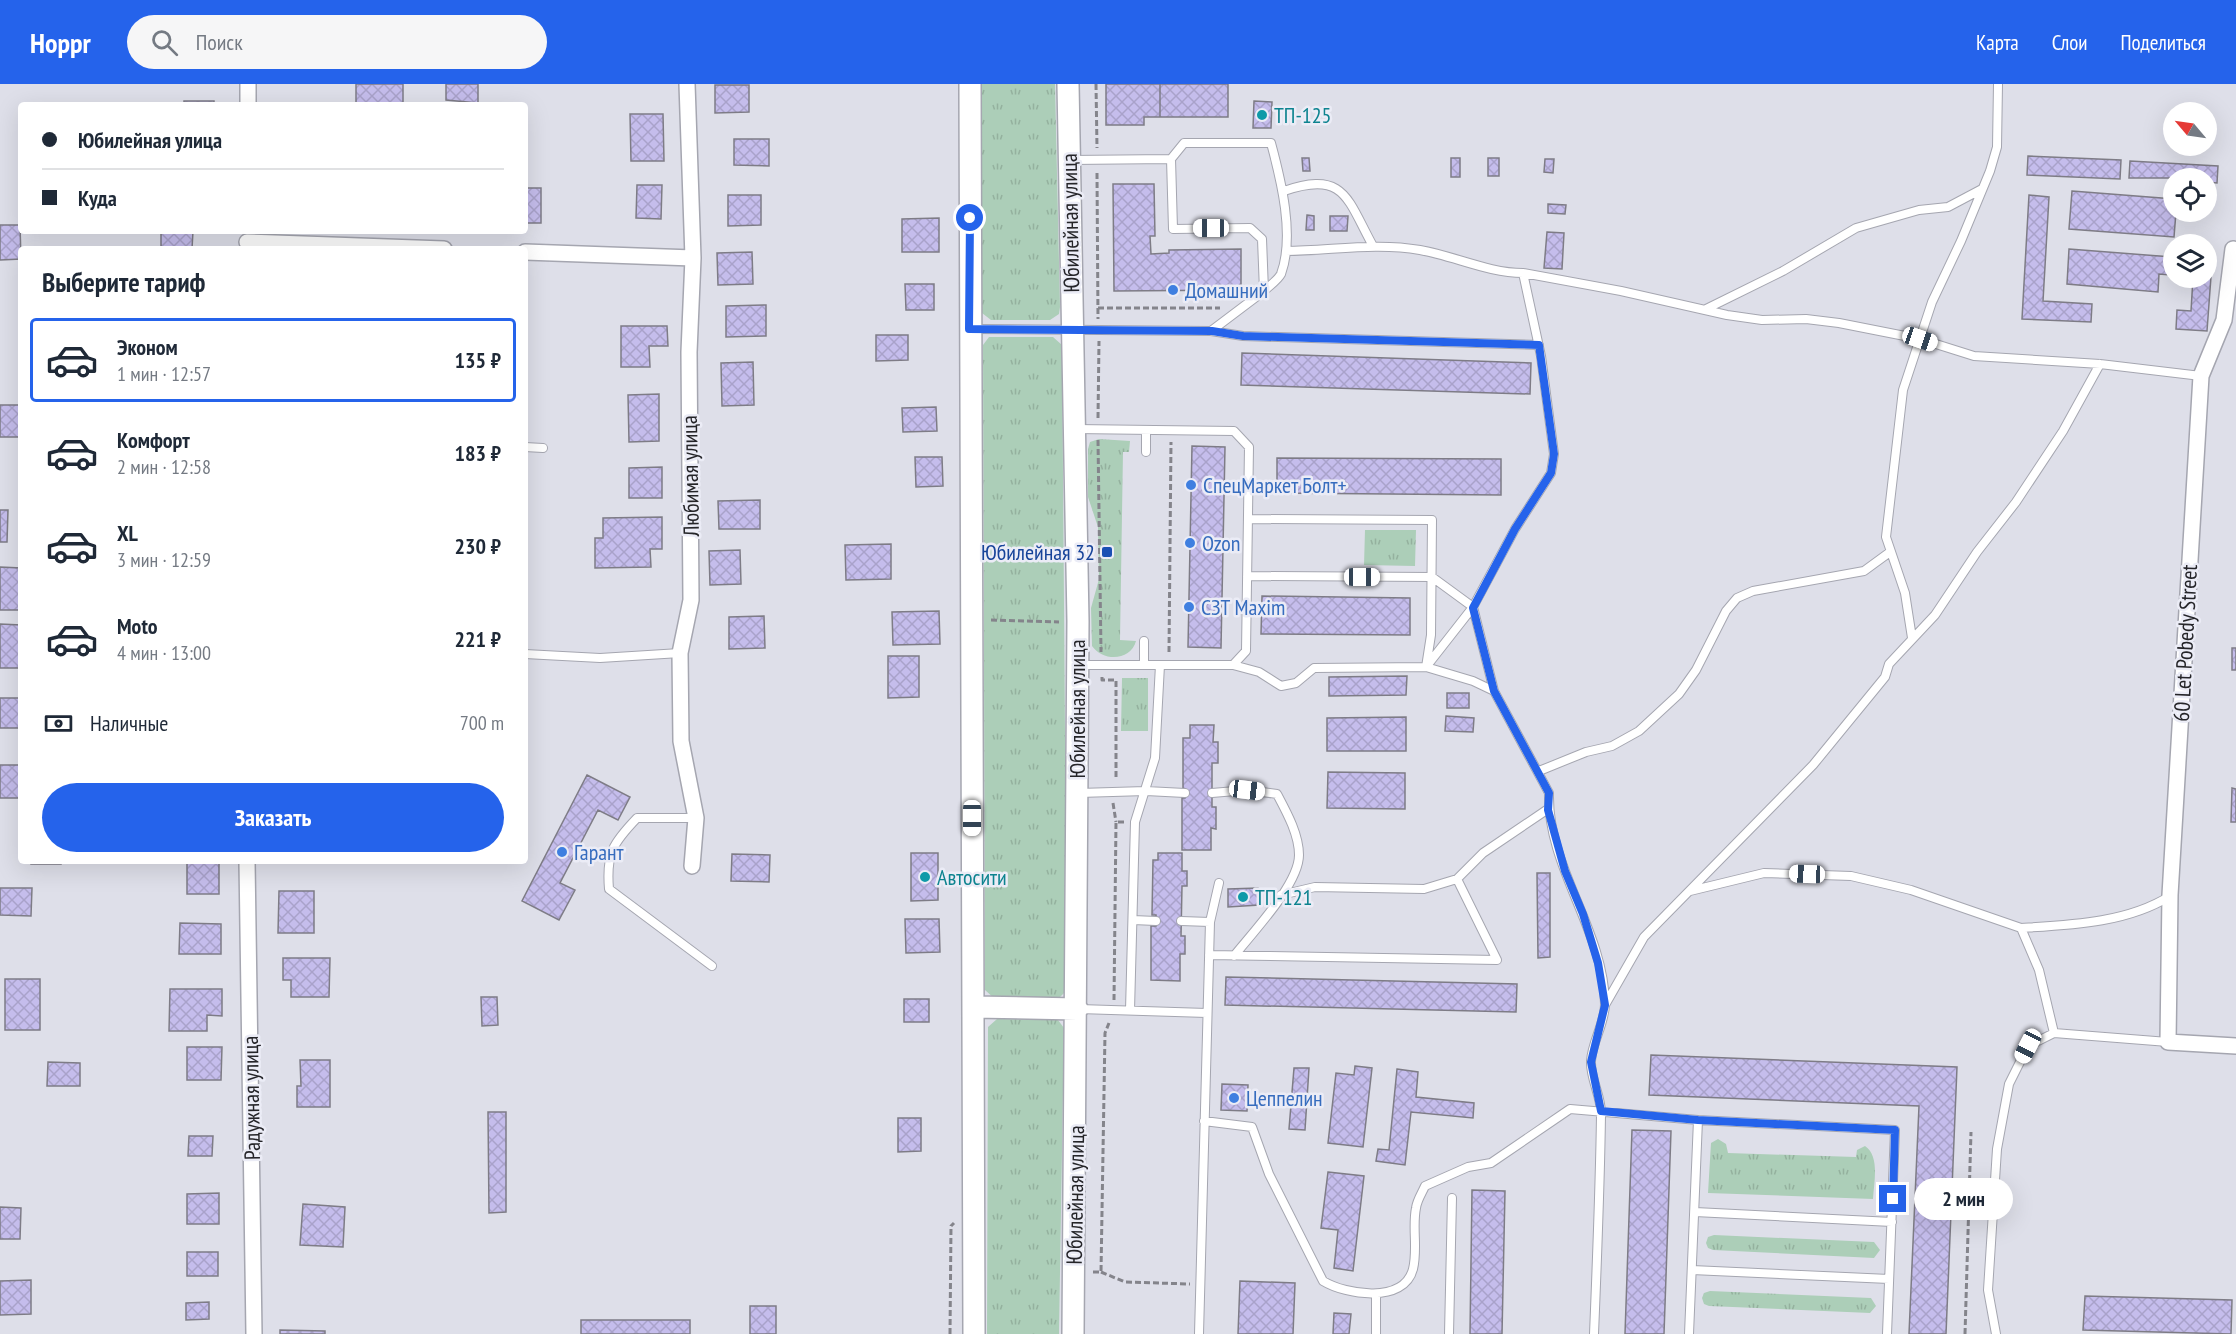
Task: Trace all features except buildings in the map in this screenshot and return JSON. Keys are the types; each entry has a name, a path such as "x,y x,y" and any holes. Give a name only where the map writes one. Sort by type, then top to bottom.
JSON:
{"main road":[{"path":"970,84 974,1334"},
{"name":"Юбилейная улица","path":"1068,84 1078,665 1073,1334"},
{"path":"974,1007 1077,1009"}],"street":[{"path":"248,84 248,102"},
{"name":"Любимая улица","path":"687,84 693,258 689,352 691,600 680,653 681,741 696,818 692,866"},
{"path":"247,241 370,246"},
{"name":"60 Let Pobedy Street","path":"2168,1042 2170,895 2201,376 2224,320 2233,249"},
{"path":"528,252 693,258"},
{"name":"Радужная улица","path":"247,864 254,1334"},
{"path":"2168,1042 2236,1046"}],"lane":[{"path":"1912,638 1905,593 1886,537 1903,390 1932,302 1961,241 1997,147 1998,84"},
{"path":"1212,331 1243,308 1264,291 1280,276 1286,251 1284,191 1271,143 1184,142 1171,159 1173,229 1250,228 1262,239 1264,291"},
{"path":"1069,160 1171,159"},
{"path":"1284,191 1306,184 1330,184 1345,196 1373,246"},
{"path":"1706,309 1783,271 1856,228 1919,210 1948,207 1982,189"},
{"path":"1286,251 1338,251 1373,246 1419,250 1507,273 1524,273 1727,315 1762,320 1806,319 1839,323 1920,339 1974,356 1996,360 2100,364 2201,376"},
{"path":"1426,667 1473,608 1515,529 1551,473 1554,454 1539,345 1524,273"},
{"path":"969,329 1212,331 1243,336 1539,345"},
{"path":"1594,1334 1601,1111 1591,1062 1605,1005 1644,937 1813,765 1885,677 1889,663 1935,615 1977,552 2016,502 2063,431 2100,364"},
{"path":"1073,429 1234,431 1249,447 1246,651 1233,665"},
{"path":"1146,430 1146,452"},
{"path":"528,447 543,448"},
{"path":"1248,519 1432,520 1431,635 1426,667"},
{"path":"1539,771 1586,752 1612,746 1639,731 1679,694 1696,670 1726,611 1737,598 1772,586 1864,571 1890,552"},
{"path":"1247,576 1432,577 1473,608 1494,691 1549,793 1548,810 1565,871 1583,914 1598,963 1605,1005"},
{"path":"1144,641 1144,665"},
{"path":"528,654 600,658 680,653"},
{"path":"1078,665 1233,665 1259,672 1281,686 1296,683 1314,668 1426,667 1473,681 1494,691"},
{"path":"1130,1010 1135,822 1155,758 1160,665"},
{"path":"1212,793 1247,790 1277,794 1287,811 1299,854 1295,876 1234,956"},
{"path":"1077,793 1146,791 1185,793"},
{"path":"1281,895 1315,887 1424,889 1457,879 1483,853 1548,810"},
{"path":"696,818 638,818 618,838 607,864 609,889 712,966"},
{"path":"1689,892 1764,873 1851,876 1911,890 2021,928 2085,924 2156,905 2170,895"},
{"path":"1209,955 1497,960 1457,879"},
{"path":"1199,1334 1210,922 1219,883"},
{"path":"1132,920 1156,921"},
{"path":"1181,921 1210,922"},
{"path":"2021,928 2039,970 2054,1033"},
{"path":"1077,1009 1207,1013"},
{"path":"1996,1334 1988,1281 1991,1209 1999,1138 2009,1084 2028,1046 2054,1033 2168,1042"},
{"path":"1204,1121 1252,1126 1269,1174 1323,1281 1336,1289 1376,1296 1400,1286 1413,1270 1416,1207 1425,1186 1468,1167 1491,1163 1570,1109 1698,1120 1895,1130 1887,1334"},
{"path":"1689,1334 1698,1120"},
{"path":"1449,1334 1452,1198"},
{"path":"1695,1212 1892,1222"},
{"path":"1692,1270 1889,1279"},
{"path":"1376,1296 1376,1334"}],"path":[{"path":"1098,308 1243,308"},
{"path":"1169,666 1171,430"},
{"path":"989,620 1061,622"},
{"path":"1101,1272 1105,1033 1114,1010 1116,822 1113,804 1116,792"},
{"path":"1116,822 1135,822"},
{"path":"1965,1334 1971,1132"},
{"path":"1087,1272 1101,1272 1125,1282 1200,1285"}],"green space":[{"path":"982,84 1055,84 1060,307 1059,314 1050,320 991,320 982,313"},
{"path":"989,337 1053,337 1062,345 1067,990 1057,1000 996,1000 985,990 983,345"},
{"path":"1099,439 1130,441 1129,452 1123,452 1120,640 1136,641 1129,652 1116,657 1103,655 1092,646 1091,608 1099,579 1098,527 1088,497 1088,449 1090,442"},
{"path":"1365,530 1416,530 1415,566 1364,565"},
{"path":"1122,678 1148,678 1148,731 1121,731"},
{"path":"997,1019 1058,1020 1064,1028 1059,1334 987,1334 988,1027"},
{"path":"1718,1139 1726,1144 1728,1153 1856,1157 1857,1150 1865,1146 1873,1156 1875,1177 1873,1199 1708,1193 1711,1143"},
{"path":"1714,1235 1874,1242 1880,1250 1874,1258 1713,1250 1708,1248 1706,1243 1708,1237"},
{"path":"1710,1291 1871,1298 1876,1306 1870,1313 1709,1306 1704,1304 1702,1298 1704,1293"}],"place":[{"name":"ТП-125","path":"1262,115"},
{"name":"Домашний","path":"1173,290"},
{"name":"СпецМаркет Болт+","path":"1191,485"},
{"name":"Ozon","path":"1190,543"},
{"name":"Юбилейная 32","path":"1107,552"},
{"name":"СЗТ Maxim","path":"1189,607"},
{"name":"Гарант","path":"562,852"},
{"name":"Автосити","path":"925,877"},
{"name":"ТП-121","path":"1243,897"},
{"name":"Цеппелин","path":"1234,1098"}],"route":[{"path":"970,218 969,329 1212,331 1243,336 1539,345 1554,454 1551,473 1515,529 1473,608 1494,691 1549,793 1548,810 1565,871 1583,914 1598,963 1605,1005 1591,1062 1601,1111 1698,1120 1895,1130 1893,1199"}]}
